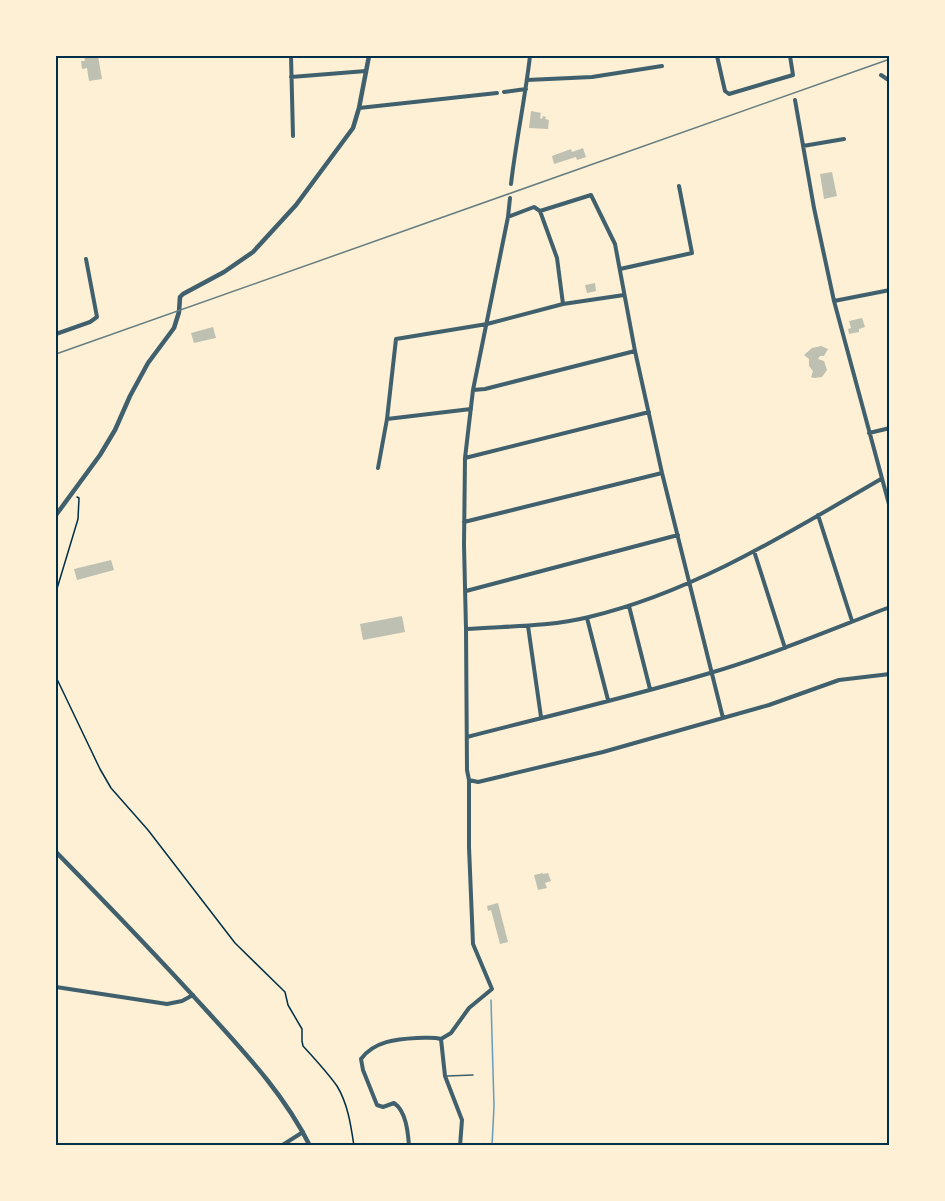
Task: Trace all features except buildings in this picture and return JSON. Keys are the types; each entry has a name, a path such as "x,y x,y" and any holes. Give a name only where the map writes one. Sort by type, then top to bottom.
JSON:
{"street":[{"path":"291,56 293,136"},
{"path":"56,515 100,455 148,363 174,328 179,312 180,297 224,272 253,252 296,205 353,128 369,56"},
{"path":"511,184 530,56"},
{"path":"717,56 725,91 729,94 793,75 790,56"},
{"path":"527,80 592,77 662,66"},
{"path":"291,77 366,71"},
{"path":"881,75 890,81"},
{"path":"504,92 526,89"},
{"path":"359,108 497,93"},
{"path":"795,100 834,301 890,508"},
{"path":"803,146 844,139"},
{"path":"620,269 692,253 679,186"},
{"path":"540,211 591,195 615,244 635,351 662,473 723,718"},
{"path":"409,1146 401,1111 395,1104 383,1107 377,1105 361,1059 389,1041 441,1039 451,1033 469,1008 492,989 473,944 467,770 465,458 473,390 510,198"},
{"path":"508,217 534,207 540,211 557,258 563,304"},
{"path":"56,334 90,322 97,317 86,259"},
{"path":"834,301 890,290"},
{"path":"378,468 387,419 396,339 487,324 563,304 624,295"},
{"path":"473,390 486,389 635,351"},
{"path":"387,419 471,409"},
{"path":"465,458 649,411"},
{"path":"869,434 890,428"},
{"path":"464,522 662,473"},
{"path":"466,630 528,626 586,618 629,606 689,583 754,551 881,479"},
{"path":"818,515 852,621"},
{"path":"466,591 678,535"},
{"path":"754,551 785,648"},
{"path":"629,606 650,690"},
{"path":"467,737 711,672 785,648 890,607"},
{"path":"586,618 608,700"},
{"path":"528,626 541,717"},
{"path":"469,780 478,782 603,753 769,705 839,680 890,674"},
{"path":"56,852 118,915 257,1066 289,1108 310,1146"},
{"path":"56,987 167,1004 182,1001 193,995"},
{"path":"441,1039 445,1077 461,1117 460,1146"},
{"path":"281,1146 303,1132"}],"lane":[{"path":"445,1077 473,1075"}],"path":[{"path":"56,592 78,519 79,498 72,493"},
{"path":"56,677 111,788 148,830 235,943 285,992 288,1005 302,1029 303,1046 338,1088 351,1123 354,1146"}],"waterway":[{"path":"491,1000 494,1106 492,1146"}],"railway":[{"path":"56,354 890,59"}]}
